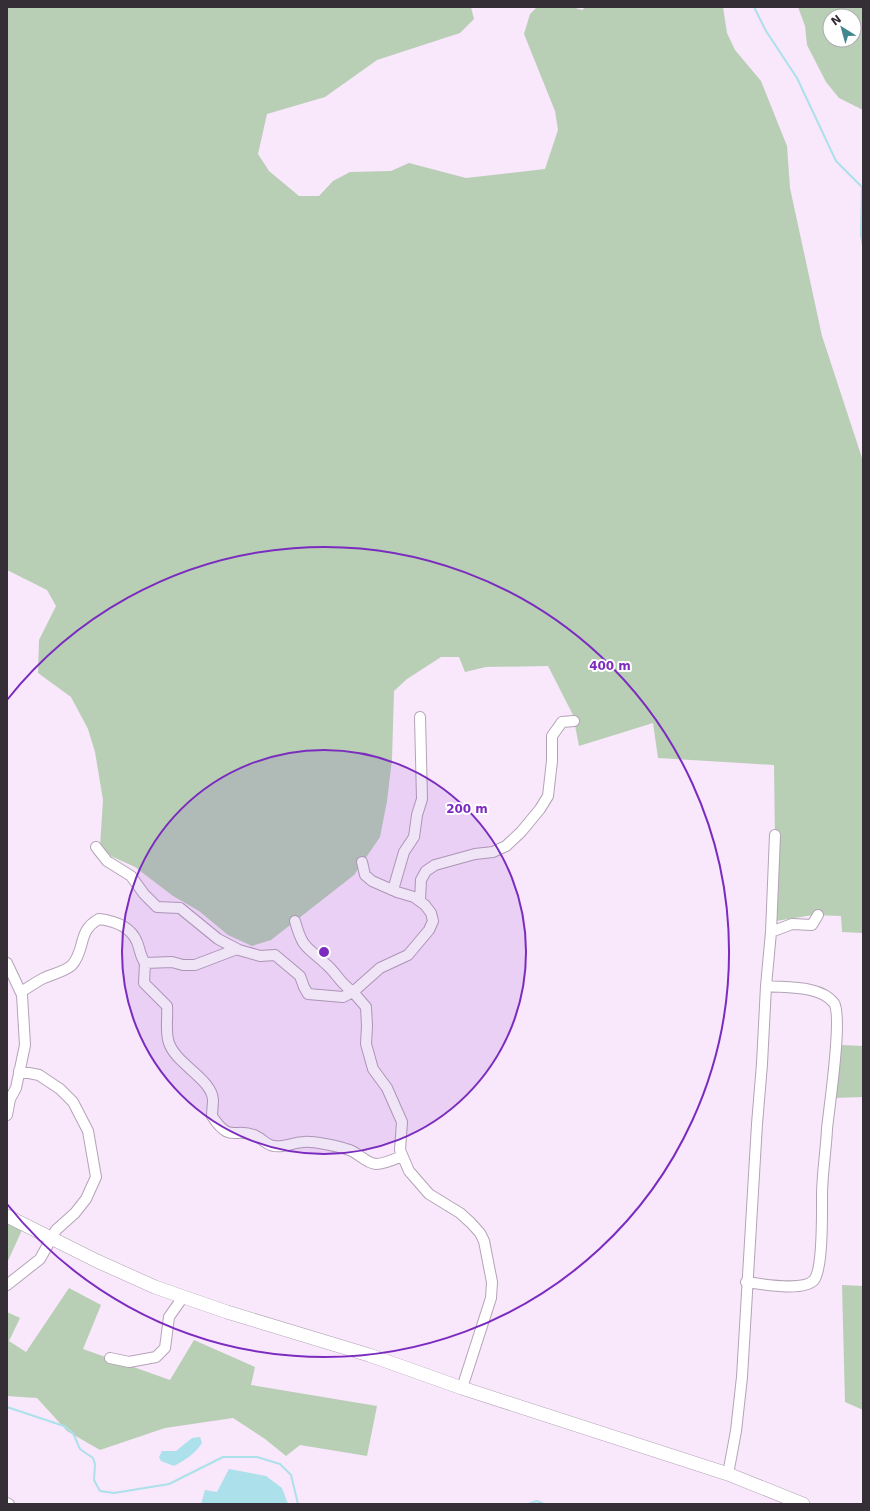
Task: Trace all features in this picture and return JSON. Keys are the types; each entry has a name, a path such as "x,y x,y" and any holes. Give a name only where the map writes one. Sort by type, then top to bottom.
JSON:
{"main road":[{"path":"7,1216 125,1274 183,1297 227,1312 369,1355 462,1388 728,1474 803,1504"}],"street":[{"path":"393,890 404,852 414,837 417,815 422,799 420,717"},
{"path":"420,901 421,880 426,871 435,864 475,854 492,852 506,846 521,832 540,809 548,796 552,761 552,736 562,722 574,721"},
{"path":"728,1474 736,1431 742,1377 746,1282 771,932 775,835"},
{"path":"96,847 107,861 131,876 144,894 157,907 180,908 218,939 237,949 260,956 275,955 300,976 308,994 343,997 353,992 380,968 408,955 429,930 433,921 431,913 425,905 414,897 372,881 365,875 362,862"},
{"path":"771,932 792,924 812,925 818,915"},
{"path":"21,992 31,985 71,966 77,957 83,934 87,928 99,919 120,924 130,931 137,942 145,963 144,983 166,1006 168,1042 172,1050 208,1086 213,1100 212,1116 225,1131 233,1134 248,1134 257,1136 267,1144 276,1147 306,1141 347,1149 358,1154 367,1161 376,1164 402,1156"},
{"path":"295,921 300,937 307,949 328,965 338,979 353,992 366,1007 368,1026 366,1044 373,1069 387,1088 402,1122 400,1150 409,1171 420,1186 429,1194 460,1213 471,1223 480,1233 485,1246 492,1282 490,1298 462,1388"},
{"path":"145,963 172,962 184,965 195,965 237,949"},
{"path":"7,963 21,992 25,1045 16,1088 10,1099 7,1115"},
{"path":"746,1282 798,1286 807,1285 817,1275 821,1239 822,1196 828,1120 838,1031 835,1005 827,996 815,991 766,986"},
{"path":"7,1285 40,1259 56,1230 75,1213 86,1199 96,1177 88,1132 73,1102 60,1089 39,1075 19,1071"},
{"path":"110,1358 129,1362 156,1357 165,1348 169,1317 183,1297"}],"green space":[{"path":"7,7 471,7 474,19 460,33 377,60 325,97 267,114 258,154 269,171 299,196 319,196 333,181 350,172 391,171 409,163 466,178 545,169 558,130 555,111 524,34 530,14 537,7 572,7 582,10 586,7 723,7 727,33 735,50 761,81 787,146 790,188 822,336 863,461 863,933 842,932 841,916 813,915 776,921 774,765 658,758 653,723 579,746 573,715 548,666 486,667 465,672 459,657 441,657 407,679 394,691 392,759 387,801 380,837 354,875 271,940 252,946 228,935 199,911 173,896 135,867 111,856 100,846 103,800 95,752 88,729 71,697 38,673 39,640 56,606 47,590 7,570"},
{"path":"798,7 863,7 863,110 839,98 826,82 807,45 805,26"},
{"path":"841,1045 863,1046 863,1097 832,1098"},
{"path":"7,1210 27,1219 7,1263"},
{"path":"842,1285 863,1286 863,1410 845,1402"},
{"path":"69,1288 101,1305 83,1349 170,1380 194,1340 255,1367 251,1385 377,1406 367,1456 300,1445 286,1456 265,1439 233,1418 165,1428 100,1450 67,1431 37,1398 7,1396 7,1312 20,1318 9,1341 26,1352"}],"water":[{"path":"200,1437 202,1443 193,1454 174,1466 161,1461 159,1457 162,1451 176,1451 192,1438"},
{"path":"229,1469 266,1476 282,1488 288,1504 201,1504 205,1490 217,1492"}],"waterway":[{"path":"754,7 766,31 797,78 836,161 862,187 861,235 863,245"},
{"path":"7,1407 64,1426 73,1433 80,1449 93,1458 95,1464 94,1480 100,1491 114,1493 169,1484 223,1457 257,1457 280,1464 291,1475 298,1504"},
{"path":"528,1504 537,1501 544,1504"}]}
